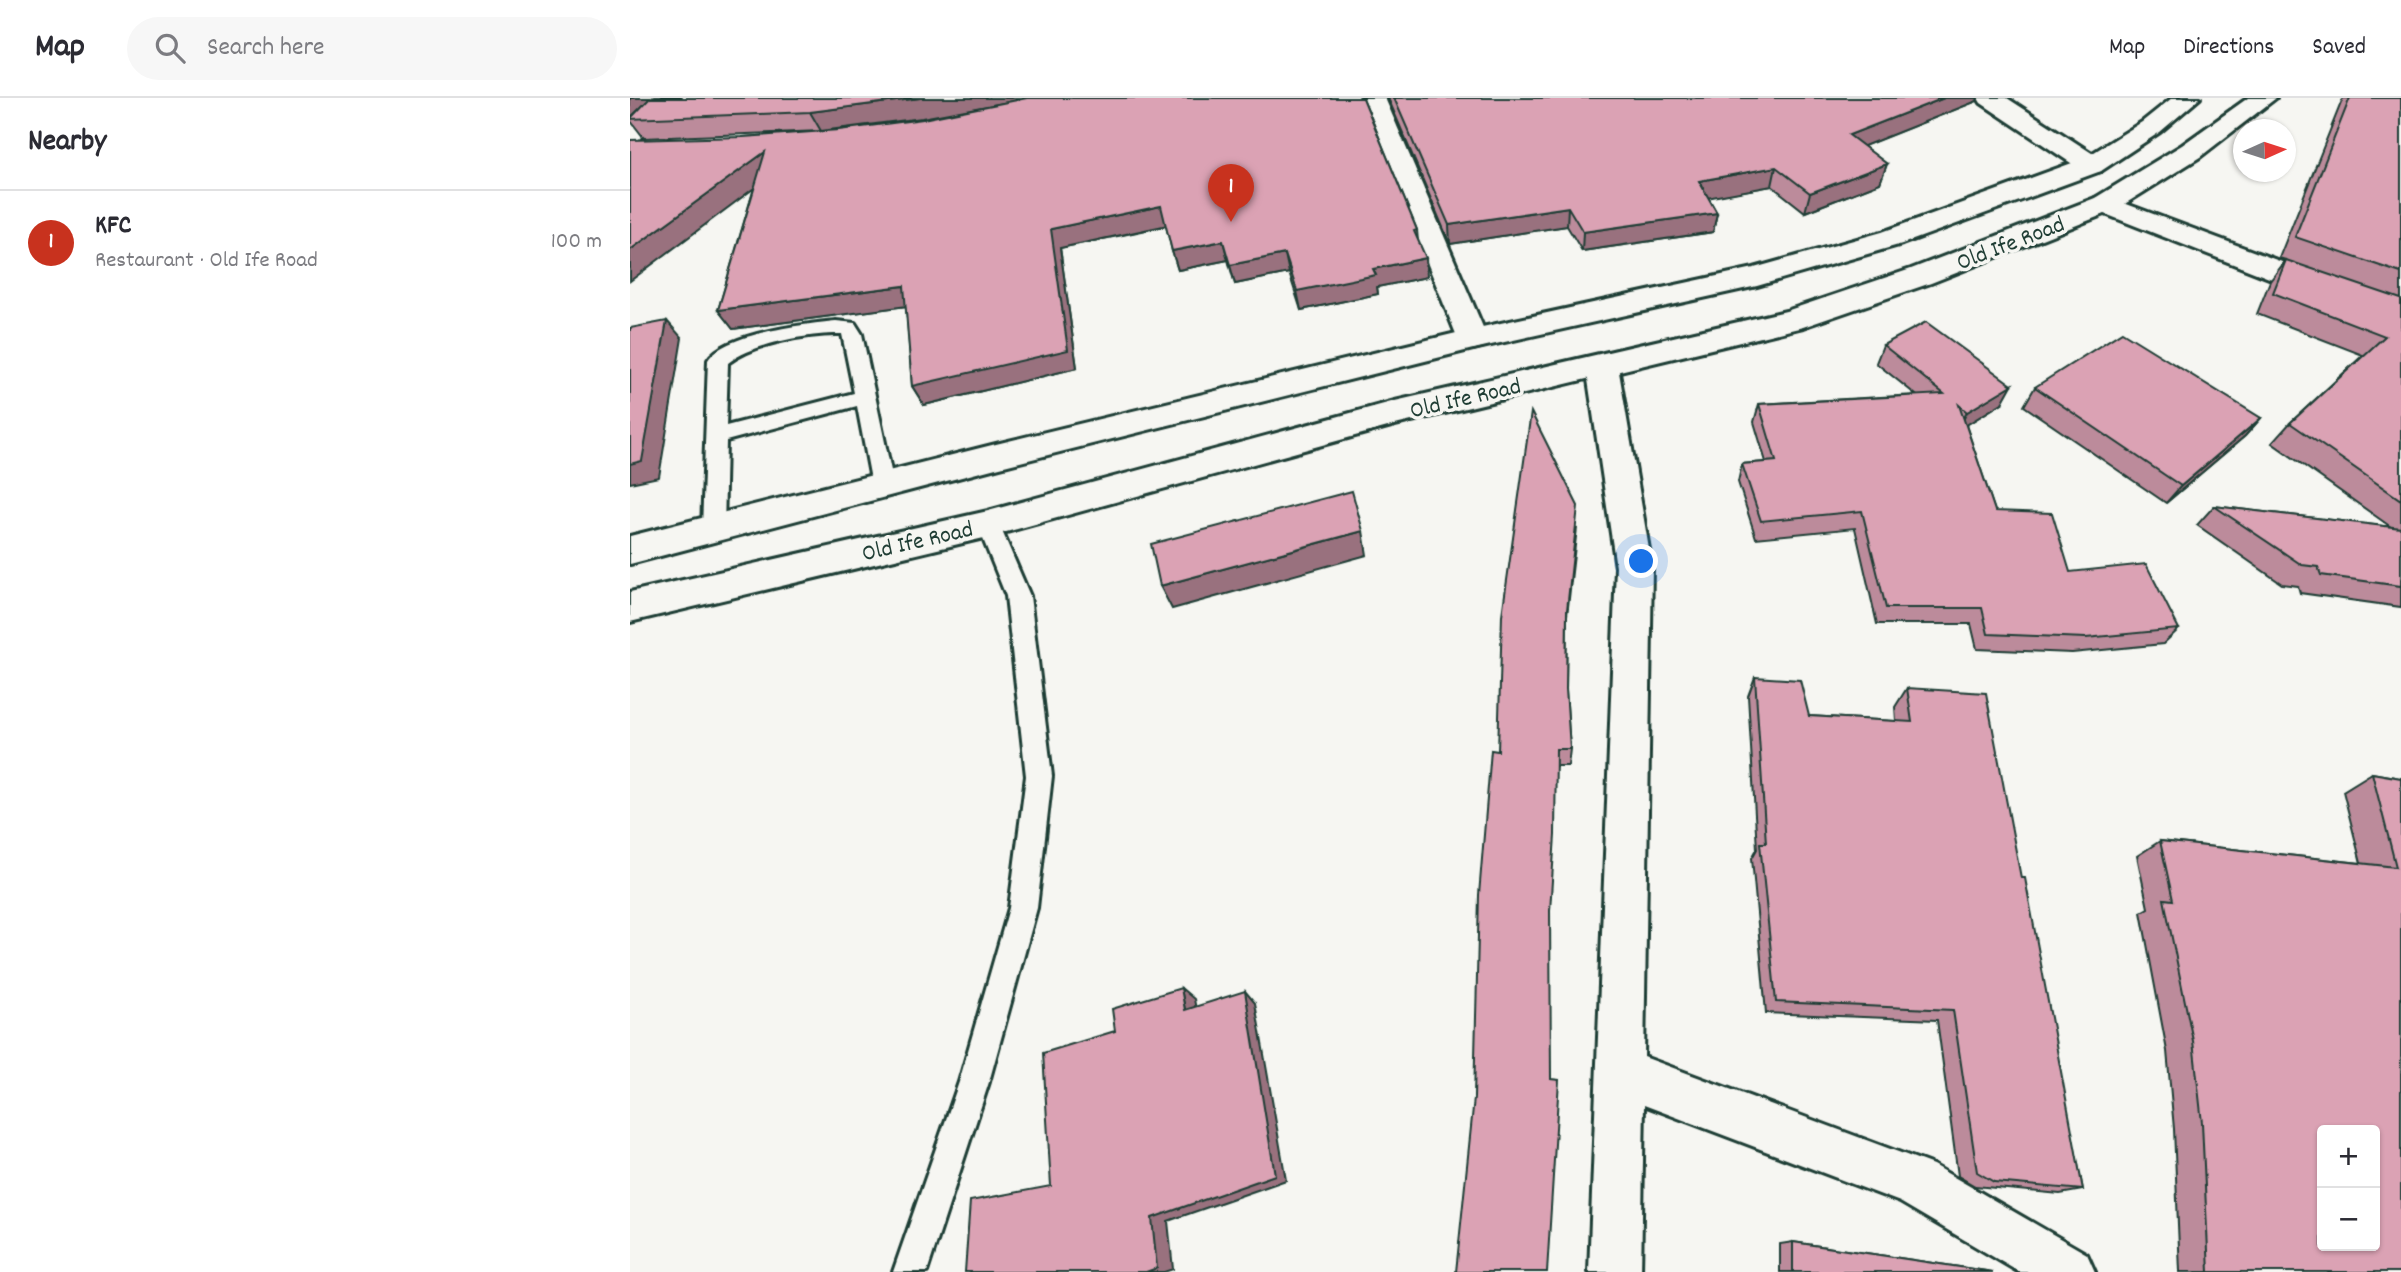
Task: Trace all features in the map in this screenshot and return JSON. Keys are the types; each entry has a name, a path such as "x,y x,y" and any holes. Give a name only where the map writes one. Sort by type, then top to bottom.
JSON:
{"main road":[{"path":"634,144 668,98"},
{"path":"1373,98 1473,340"},
{"path":"1990,98 2092,165"},
{"name":"Old Ife Road","path":"630,550 1473,340 1757,277 1892,238 2092,165 2151,127 2188,98"},
{"name":"Old Ife Road","path":"630,607 988,524 1395,413 1792,320 1921,276 2105,204 2191,151 2264,98"},
{"path":"2105,204 2306,282 2401,313"},
{"path":"1757,277 1792,320"},
{"path":"1602,366 1634,567 1615,1272"},
{"path":"1620,1072 1914,1183 2069,1272"}],"lane":[{"path":"713,529 718,360 722,354 740,346 831,327 848,328 852,334 883,485"},
{"path":"716,436 865,397"},
{"path":"909,1272 974,1082 1023,908 1039,776 1018,597 988,524"}],"building":[{"path":"650,98 920,98 810,112 630,119"},
{"path":"1027,98 1363,98 1426,258 1373,269 1376,275 1297,291 1285,254 1230,265 1223,241 1172,251 1161,206 1051,229 1068,350 912,386 904,286 718,310 765,152 630,250 630,140 743,137 839,130 923,119"},
{"path":"1394,98 1944,98 1849,135 1887,164 1810,193 1776,167 1699,181 1717,213 1583,232 1568,207 1449,225"},
{"path":"2350,98 2401,98 2401,273 2295,237"},
{"path":"2286,260 2401,299 2401,500 2290,423 2385,336 2273,293"},
{"path":"667,321 642,461 630,464 630,328"},
{"path":"1926,322 2012,385 1967,412 1959,405 1995,511 2052,513 2070,572 2146,564 2179,629 2086,638 1988,634 1982,608 1886,608 1862,511 1761,521 1742,464 1776,461 1759,404 1944,394 1883,345"},
{"path":"2122,332 2261,418 2181,486 2035,387"},
{"path":"1531,412 1578,506 1567,610 1566,689 1570,749 1556,749 1555,835 1550,911 1551,1079 1559,1080 1547,1272 1456,1272 1474,1098 1479,895 1491,750 1498,751 1502,615"},
{"path":"1352,491 1363,531 1160,586 1151,544"},
{"path":"2214,506 2401,528 2401,586 2321,575 2318,567 2302,565"},
{"path":"1755,677 1800,680 1809,716 1912,722 1907,688 1986,693 2021,878 2025,878 2083,1190 1994,1182 1977,1172 1953,1010 1776,1002 1760,843 1766,843"},
{"path":"2372,773 2401,778 2401,1272 2209,1272 2202,1123 2193,1041 2164,899 2173,900 2160,841 2396,867"},
{"path":"1181,988 1185,1010 1245,991 1275,1175 1152,1218 1157,1268 1146,1272 965,1272 970,1201 1051,1186 1043,1053 1115,1031 1112,1009"},
{"path":"1793,1242 1993,1272 1793,1272"}],"place":[{"name":"KFC","path":"1231,222"}]}
